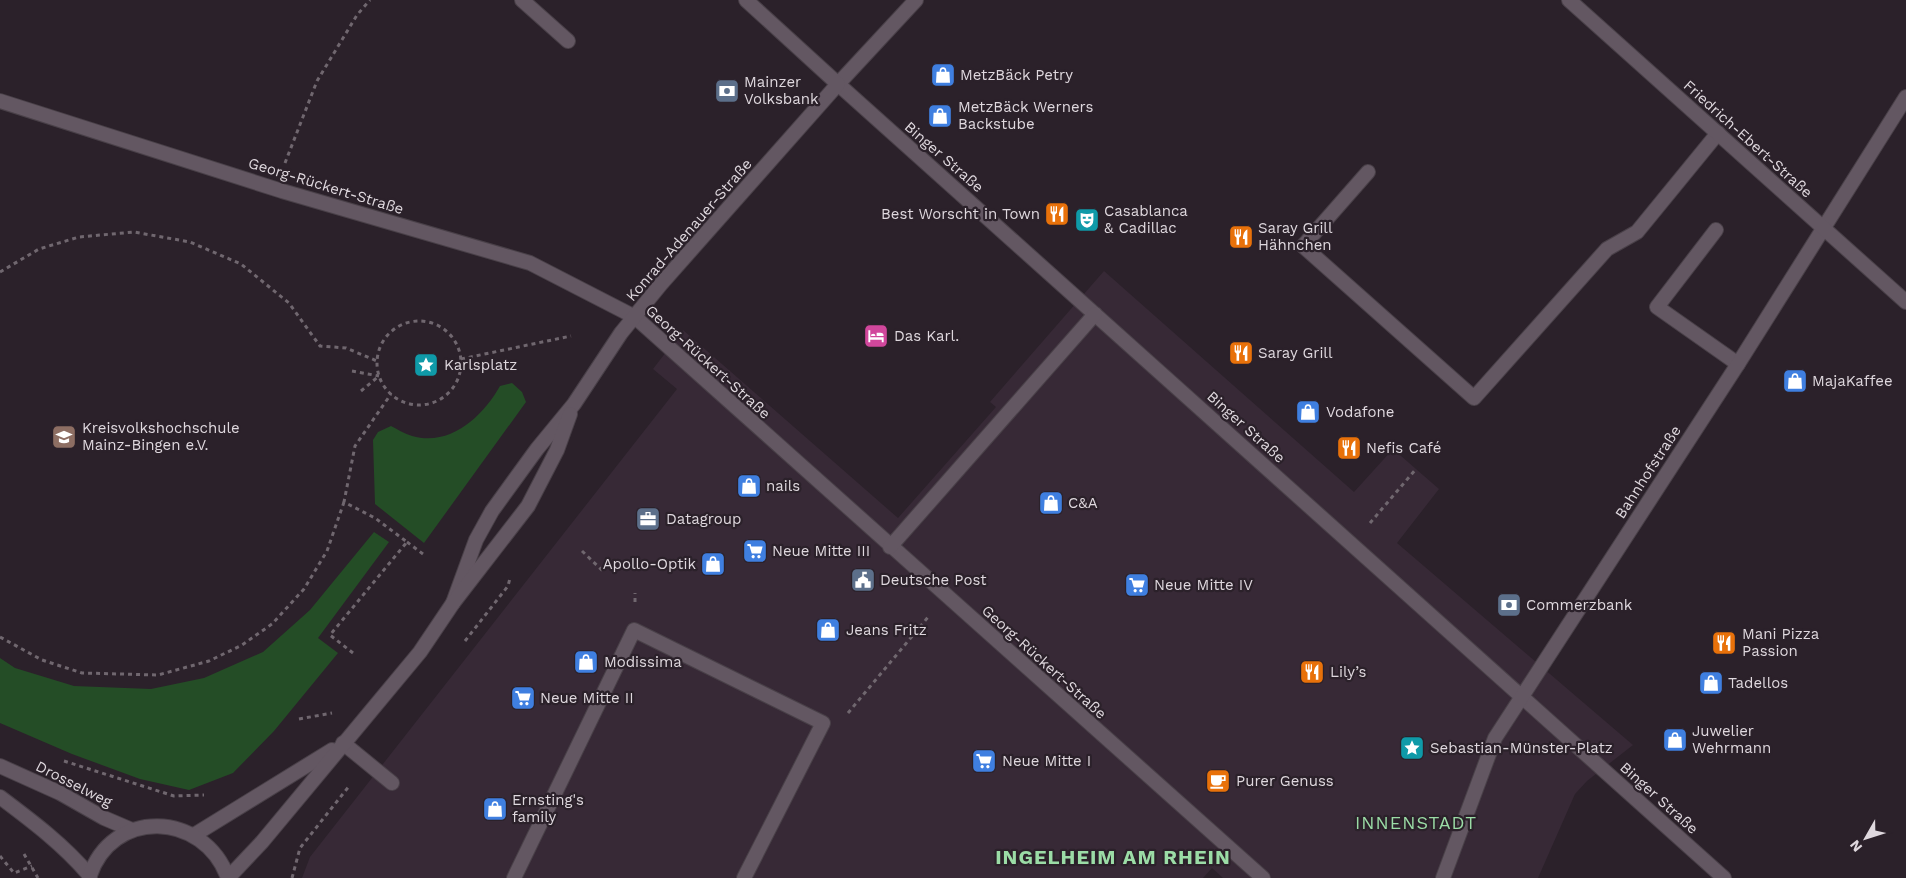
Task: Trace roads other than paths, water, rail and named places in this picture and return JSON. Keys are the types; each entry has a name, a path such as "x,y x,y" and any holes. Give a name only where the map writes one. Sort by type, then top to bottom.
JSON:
{"street":[{"path":"522,0 568,41"},
{"name":"Binger Straße","path":"746,0 1724,878"},
{"name":"Konrad-Adenauer-Straße","path":"453,603 476,540 492,512 537,449 574,404 635,317 661,284 838,84 916,0"},
{"name":"Friedrich-Ebert-Straße","path":"1569,0 1906,302"},
{"name":"Bahnhofstraße","path":"1444,878 1495,738 1738,364 1906,97"},
{"name":"Georg-Rückert-Straße","path":"0,101 282,191 530,263 635,317 890,547 1263,878"},
{"path":"1368,172 1303,246 1474,398 1606,249 1637,232 1718,133"},
{"path":"1716,230 1657,307 1738,364"},
{"path":"890,547 1096,314"},
{"name":"Konrad-Adenauer-Straße","path":"228,878 262,842 420,652 453,603 528,506 558,450 574,404"},
{"path":"514,878 634,630 823,723 744,878"},
{"path":"343,743 392,783"},
{"name":"Konrad-Adenauer-Straße","path":"194,835 343,743"},
{"name":"Drosselweg","path":"0,766 60,793 104,818 132,830"},
{"path":"0,797 76,859 89,877 102,853 121,836 132,830 157,826 182,830 194,835 220,859 228,878"}],"place":[{"name":"MetzBäck Petry","path":"943,75"},
{"name":"Mainzer Volksbank","path":"727,91"},
{"name":"MetzBäck Werners Backstube","path":"940,116"},
{"name":"Best Worscht in Town","path":"1057,214"},
{"name":"Casablanca & Cadillac","path":"1087,220"},
{"name":"Saray Grill Hähnchen","path":"1241,237"},
{"name":"Das Karl.","path":"876,336"},
{"name":"Saray Grill","path":"1241,353"},
{"name":"Karlsplatz","path":"426,365"},
{"name":"MajaKaffee","path":"1795,381"},
{"name":"Vodafone","path":"1308,412"},
{"name":"Kreisvolkshochschule Mainz-Bingen e.V.","path":"64,437"},
{"name":"Nefis Café","path":"1349,448"},
{"name":"nails","path":"749,486"},
{"name":"C&A","path":"1051,503"},
{"name":"Datagroup","path":"648,519"},
{"name":"Neue Mitte III","path":"755,551"},
{"name":"Apollo-Optik","path":"713,564"},
{"name":"Deutsche Post","path":"863,580"},
{"name":"Neue Mitte IV","path":"1137,585"},
{"name":"Commerzbank","path":"1509,605"},
{"name":"Jeans Fritz","path":"828,630"},
{"name":"Mani Pizza Passion","path":"1724,643"},
{"name":"Modissima","path":"586,662"},
{"name":"Lily’s","path":"1312,672"},
{"name":"Tadellos","path":"1711,683"},
{"name":"Neue Mitte II","path":"523,698"},
{"name":"Juwelier Wehrmann","path":"1675,740"},
{"name":"Sebastian-Münster-Platz","path":"1412,748"},
{"name":"Neue Mitte I","path":"984,761"},
{"name":"Purer Genuss","path":"1218,781"},
{"name":"Ernsting's family","path":"495,809"}],"district":[{"name":"INNENSTADT","path":"1416,822"},
{"name":"INGELHEIM AM RHEIN","path":"1113,857"}]}
